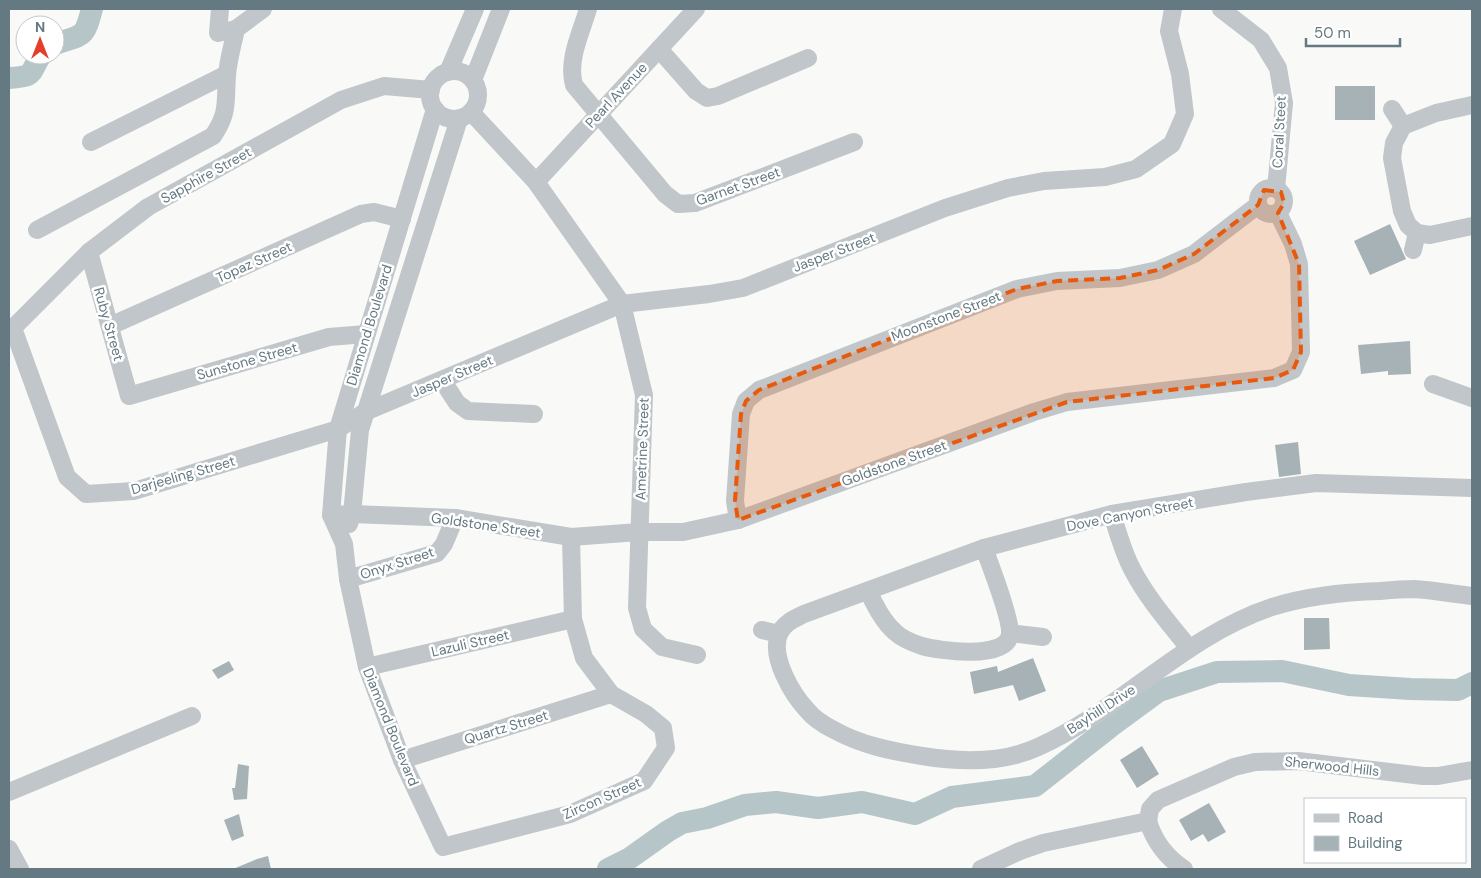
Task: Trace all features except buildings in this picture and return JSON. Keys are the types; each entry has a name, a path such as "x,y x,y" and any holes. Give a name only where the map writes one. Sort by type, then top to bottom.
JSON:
{"street":[{"path":"220,9 218,33 236,29 258,11"},
{"path":"448,72 475,9"},
{"path":"473,80 501,9"},
{"path":"588,9 571,63 571,74 574,85 598,114"},
{"name":"Pearl Avenue","path":"536,182 696,9"},
{"name":"Jasper Street","path":"365,412 622,304 743,288 945,208 1008,188 1044,181 1104,177 1136,169 1172,144 1185,114 1180,74 1169,31 1173,9"},
{"name":"Coral Steet","path":"1221,9 1261,40 1278,68 1284,102 1276,189"},
{"path":"37,230 213,136 221,124 226,111 227,74 236,29"},
{"path":"658,49 696,91 707,98 718,96 808,58"},
{"path":"448,72 461,72 473,80 478,93 478,100 465,116 445,117 435,109 432,103 431,90 437,78 448,72"},
{"path":"91,142 227,74"},
{"name":"Sapphire Street","path":"13,328 89,252 148,208 341,100 384,86 431,90"},
{"path":"1472,105 1436,114 1403,126 1394,143 1392,158 1402,211 1415,241 1430,235 1472,226"},
{"name":"Diamond Boulevard","path":"435,109 338,429 331,515 344,544 348,579 367,667 402,760 443,847"},
{"path":"1392,109 1403,126"},
{"name":"Garnet Street","path":"598,114 665,194 678,204 695,203 854,142"},
{"name":"Ametrine Street","path":"465,116 536,182 622,304 644,394 637,608 643,629 662,646 697,655"},
{"name":"Diamond Boulevard","path":"344,544 352,514 360,430 365,412 465,116"},
{"path":"1276,189 1284,197 1282,209 1272,215 1266,214 1258,205 1257,199 1264,190 1276,189"},
{"name":"Moonstone Street","path":"738,520 735,501 741,414 746,401 759,390 1017,289 1057,281 1120,278 1158,270 1194,254 1258,205"},
{"name":"Topaz Street","path":"110,326 361,214 374,212 402,219"},
{"name":"Goldstone Street","path":"331,515 352,514 455,518 571,537 639,532 683,532 738,520 1066,402 1274,378 1293,370 1301,352 1299,264 1293,244 1278,213"},
{"name":"Ruby Street","path":"89,252 129,396"},
{"name":"Darjeeling Street","path":"13,328 67,477 86,494 134,491 338,429 365,412"},
{"name":"Sunstone Street","path":"129,396 328,337 366,334"},
{"path":"442,380 457,403 468,411 534,414"},
{"path":"1433,384 1472,398"},
{"name":"Dove Canyon Street","path":"779,634 787,622 804,614 984,548 1112,514 1246,492 1316,483 1472,488"},
{"path":"1112,514 1132,569 1159,609 1189,648"},
{"name":"Onyx Street","path":"348,579 437,552 444,544 455,518"},
{"path":"571,537 573,618 584,658 611,694"},
{"path":"868,591 876,607 894,632 921,646 958,651 989,650 1000,647 1008,641 1010,633 1007,618 984,548"},
{"name":"Bayhill Drive","path":"779,634 776,648 780,664 797,698 808,712 822,724 844,736 879,748 930,758 988,759 1011,756 1037,748 1087,719 1163,668 1189,648 1218,631 1264,610 1308,597 1362,592 1413,589 1472,596"},
{"name":"Lazuli Street","path":"367,667 573,618"},
{"path":"762,630 779,634"},
{"path":"1010,633 1043,638"},
{"name":"Quartz Street","path":"402,760 611,694"},
{"name":"Zircon Street","path":"443,847 570,814 644,781 666,748 663,728 646,714 611,694"},
{"path":"9,792 192,716"},
{"name":"Sherwood Hills","path":"1148,821 1150,809 1158,800 1234,767 1254,762 1298,761 1423,776 1438,776 1472,770"},
{"path":"981,869 1020,850 1043,843 1148,821 1152,835 1167,855 1184,869"},
{"path":"9,849 20,869"}],"highlighted area":[{"path":"1264,190 1281,192 1284,203 1278,213 1299,264 1301,352 1293,370 1274,378 1067,402 738,520 735,501 741,414 746,401 759,390 1017,289 1057,281 1120,278 1158,270 1194,254 1258,205"}],"waterway":[{"path":"65,41 84,31 92,9"},
{"path":"9,78 28,75 35,65"},
{"path":"608,869 630,858 682,823 707,818 745,805 776,802 818,808 862,802 915,814 952,797 1035,786 1159,691 1217,672 1282,671 1349,685 1410,689 1458,690 1472,683"}]}
